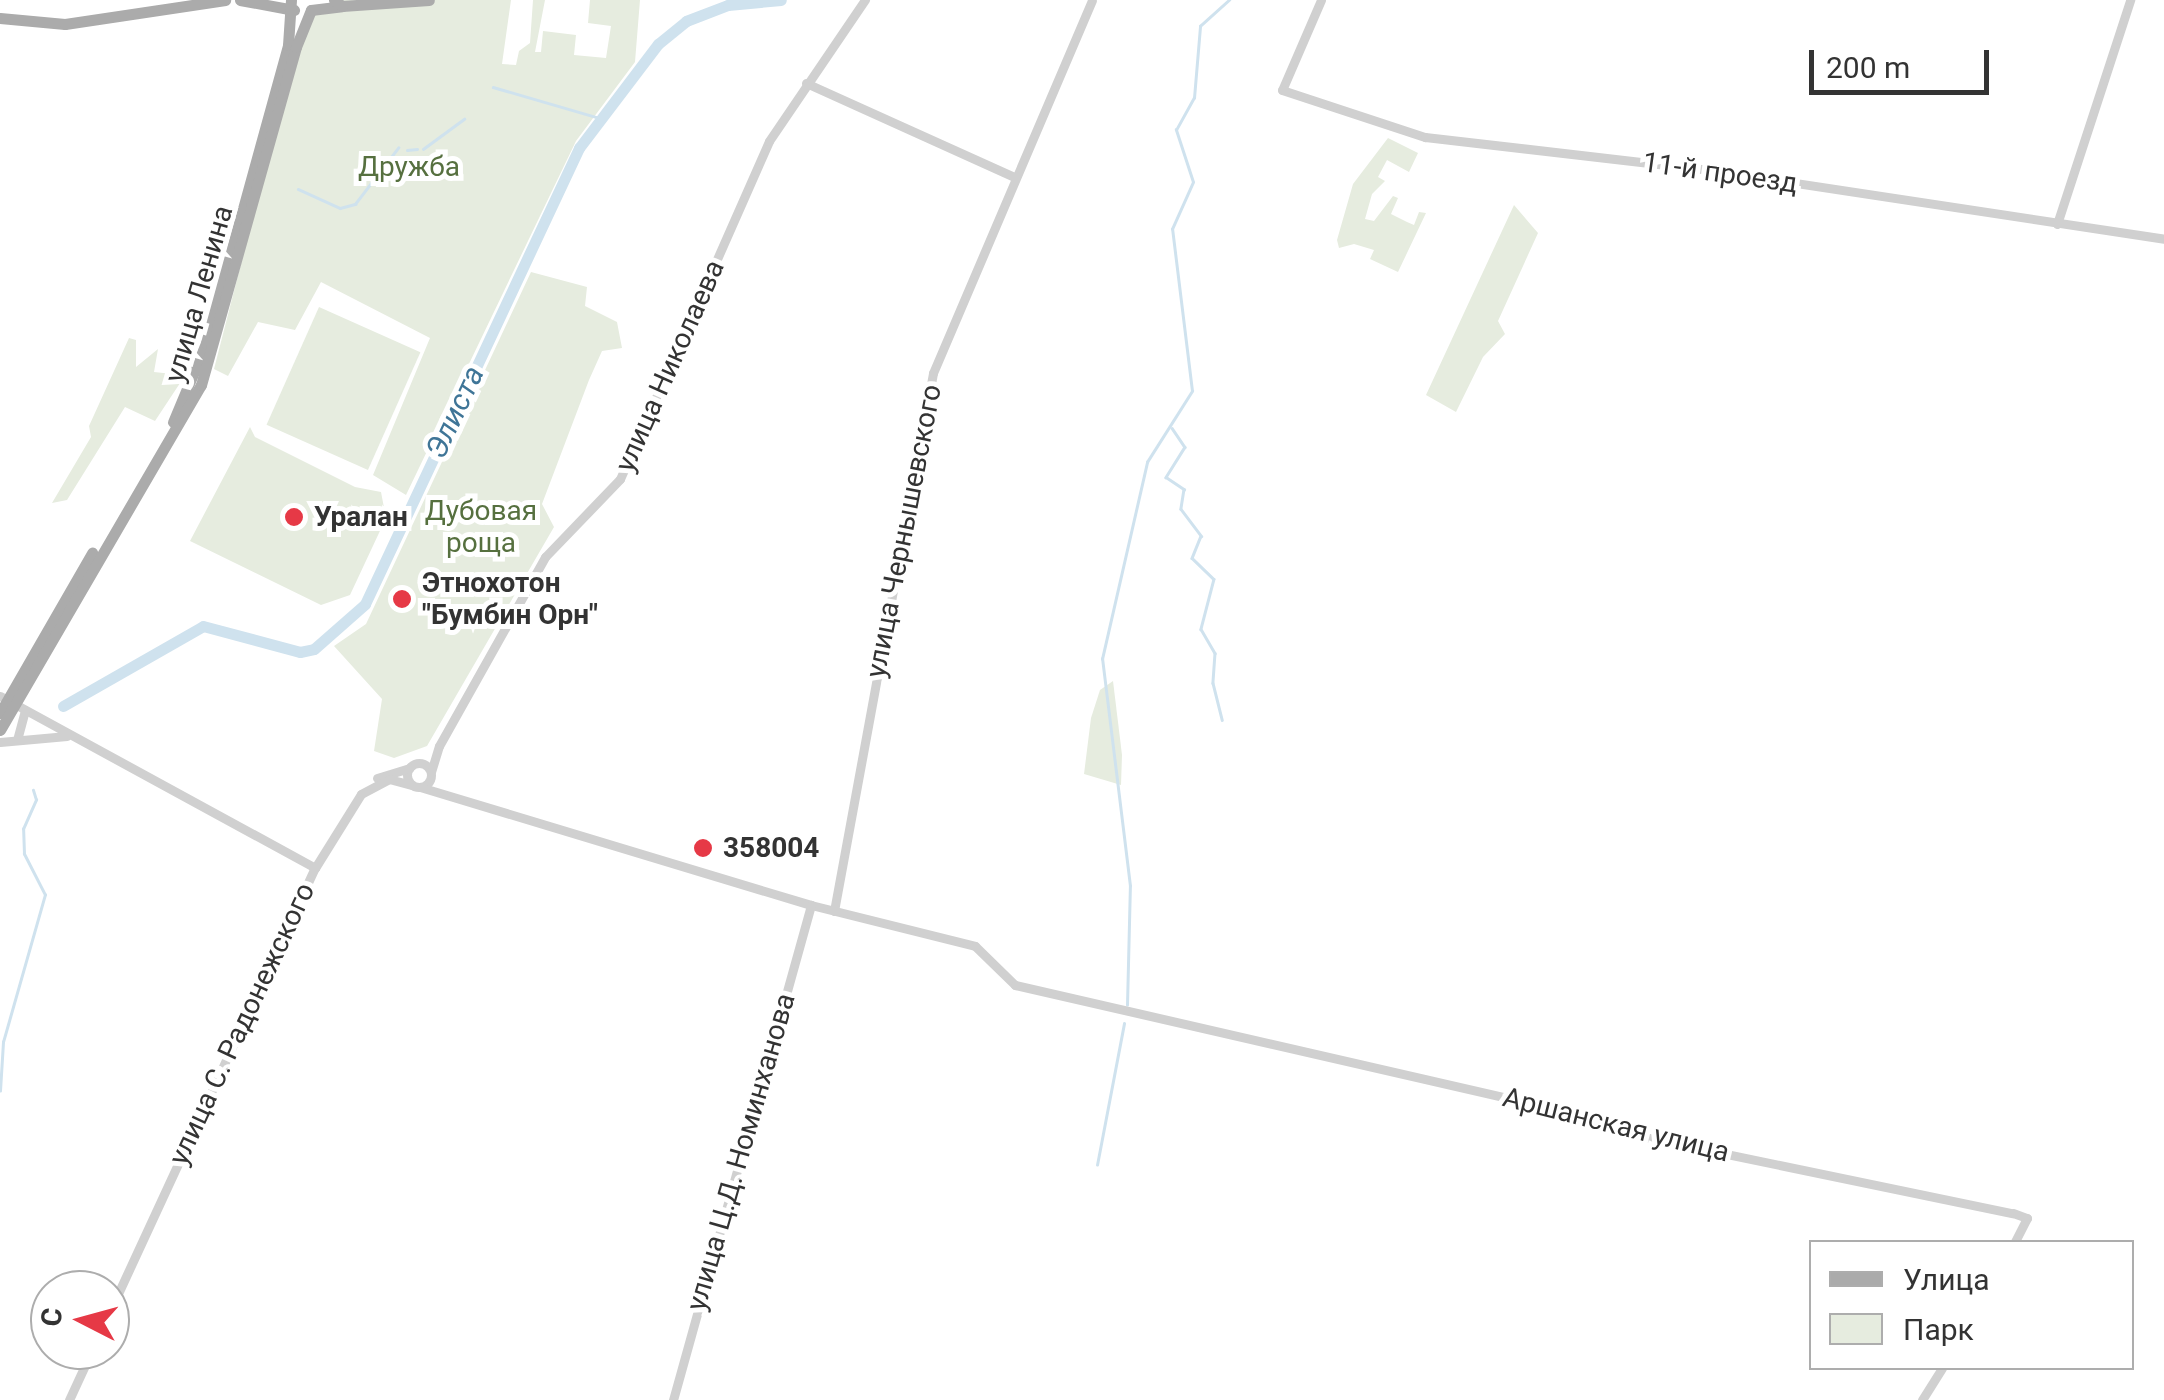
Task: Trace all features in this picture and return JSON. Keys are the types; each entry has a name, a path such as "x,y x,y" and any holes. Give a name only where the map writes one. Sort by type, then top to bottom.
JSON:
{"main road":[{"path":"0,18 65,24 225,0"},
{"path":"240,0 314,5 430,0"},
{"name":"улица Ленина","path":"0,730 12,702 180,410 198,369 288,44 291,4"},
{"name":"улица Ленина","path":"0,713 12,702 201,385 314,5"}],"street":[{"name":"улица Николаева","path":"431,774 439,746 545,558 620,479 769,140 866,0"},
{"name":"улица Чернышевского","path":"834,911 923,409 1092,0"},
{"name":"11-й проезд","path":"1321,0 1282,90 1446,141 1703,169 2164,239"},
{"path":"2057,224 2130,0"},
{"path":"806,83 1016,178"},
{"path":"12,702 315,868"},
{"path":"12,702 17,740"},
{"path":"0,742 70,736"},
{"path":"361,794 384,774 412,766 439,746"},
{"path":"412,766 431,774 444,794"},
{"path":"412,766 416,786"},
{"path":"416,786 431,774"},
{"path":"361,794 389,778 416,786"},
{"name":"Аршанская улица","path":"416,786 811,905 975,946 1015,985 1206,1032 1543,1106 1625,1133 2027,1218 2016,1240"},
{"name":"улица С. Радонежского","path":"129,1270 315,868 361,794"},
{"name":"улица Ц.Д. Номинханова","path":"672,1400 811,905"},
{"path":"69,1400 83,1370"},
{"path":"1922,1400 1941,1370"}],"green space":[{"name":"Дружба","path":"338,0 511,0 502,64 516,65 519,51 530,43 533,0 545,0 535,52 541,52 543,31 576,35 574,55 606,58 611,26 588,23 590,0 640,0 635,62 576,141 406,495 373,475 430,338 321,282 295,330 258,322 228,376 214,369 291,69 313,12"},
{"path":"1388,138 1418,153 1409,172 1387,160 1378,177 1385,181 1372,194 1365,219 1374,221 1393,196 1398,198 1391,214 1414,225 1419,212 1426,213 1398,272 1370,259 1374,250 1354,244 1339,248 1337,240 1353,184"},
{"path":"1514,205 1538,233 1498,321 1505,334 1483,357 1456,412 1426,395"},
{"name":"Дубовая роща","path":"531,272 587,287 585,306 617,322 622,348 602,351 589,380 542,504 554,527 427,746 394,758 374,751 382,699 334,646 366,624"},
{"path":"319,307 420,352 368,470 267,425"},
{"path":"129,338 136,340 136,367 158,349 154,372 182,375 194,351 186,374 155,421 125,407 67,500 52,503 91,437 89,426"},
{"name":"Уралан","path":"250,427 255,437 355,487 381,492 386,518 350,595 321,605 190,541"},
{"path":"1113,681 1122,755 1121,785 1084,774 1091,718 1100,690"}],"waterway":[{"name":"Элиста","path":"63,706 203,626 300,652 314,649 365,604 579,148 658,44 686,21 728,5 781,0"},
{"path":"1127,1005 1130,886 1102,659 1147,462 1192,391 1172,229 1193,182 1176,130 1194,98 1200,26 1229,0"},
{"path":"493,87 600,118"},
{"path":"423,149 464,119"},
{"path":"298,189 340,208 355,204 398,148"},
{"path":"407,150 417,149"},
{"path":"1172,428 1185,447 1166,477 1184,489 1181,509 1201,536 1192,558 1214,579 1201,629 1215,653 1213,683 1222,720"},
{"path":"0,1091 3,1042 45,895 24,854 23,829 36,800 33,790"},
{"path":"1097,1165 1124,1024"}],"place":[{"name":"Уралан","path":"294,517"},
{"name":"Этнохотон \"Бумбин Орн\"","path":"402,599"},
{"name":"358004","path":"703,848"}]}
